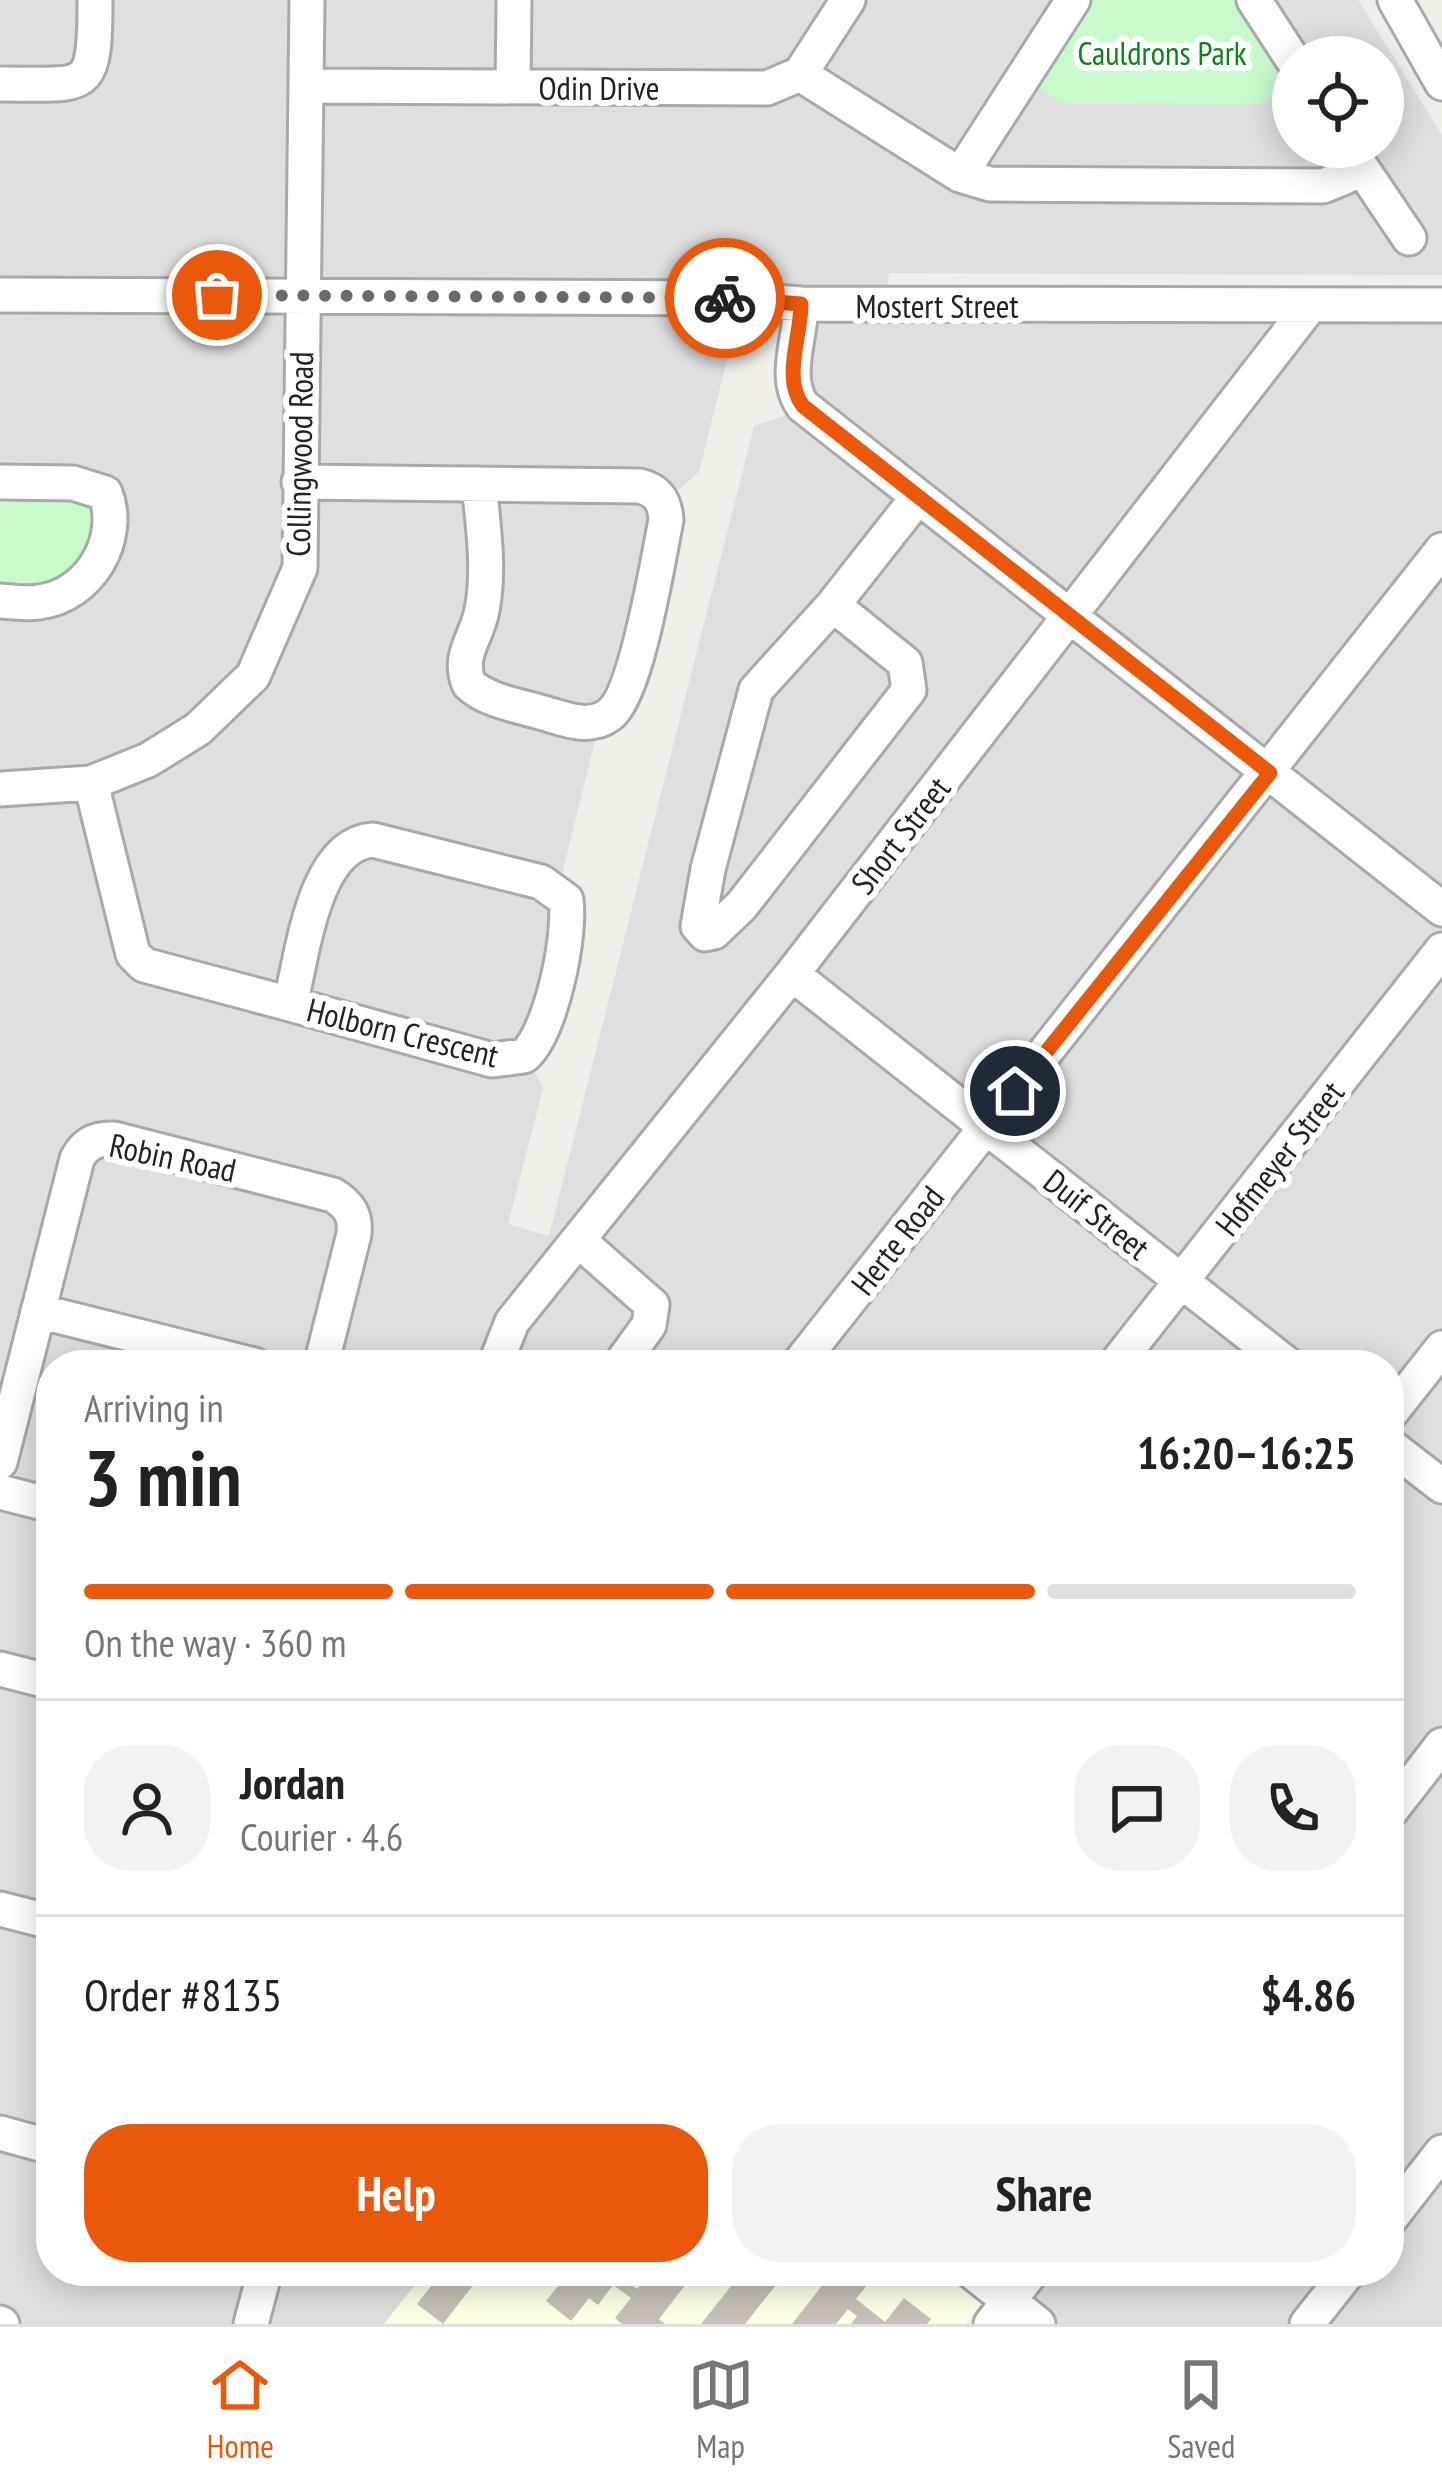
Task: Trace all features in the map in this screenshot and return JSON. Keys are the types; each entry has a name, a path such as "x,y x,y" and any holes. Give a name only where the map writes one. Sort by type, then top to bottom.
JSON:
{"street":[{"path":"0,84 69,84 82,77 94,60 95,0"},
{"name":"Collingwood Road","path":"0,789 91,783 148,760 198,730 253,676 300,568 307,0"},
{"path":"513,87 514,0"},
{"path":"848,0 800,74 960,175 990,184 1323,186 1345,177 1347,168"},
{"path":"960,175 1072,0"},
{"path":"1254,0 1277,36"},
{"path":"1395,0 1442,83"},
{"name":"Odin Drive","path":"307,86 766,88 800,74"},
{"path":"1362,168 1409,238"},
{"name":"Mostert Street","path":"0,295 1442,305"},
{"path":"801,304 792,378 798,400 1442,908"},
{"name":"Short Street","path":"501,1350 512,1322 792,974 1309,307"},
{"path":"0,482 73,483 105,493 112,532 99,564 67,592 41,602 0,602"},
{"path":"299,482 479,484 640,486 650,489 663,502 666,520 628,689 609,716 590,723 573,722 494,698 470,684 464,667 466,652 482,611 484,538 479,484"},
{"path":"832,605 905,662 909,690 742,905 714,932 704,934 698,926 708,869 756,690 918,497"},
{"name":"Herte Road","path":"810,1350 1442,550"},
{"name":"Holborn Crescent","path":"91,783 134,954 145,965 492,1060 517,1059 542,1034 568,926 566,901 541,882 395,844 358,841 334,858 323,878 290,1004"},
{"name":"Hofmeyer Street","path":"1127,1350 1442,950"},
{"name":"Duif Street","path":"792,974 1269,1350"},
{"name":"Robin Road","path":"0,1462 77,1159 87,1144 114,1139 333,1195 346,1203 354,1234 325,1350"},
{"path":"578,1240 652,1305 649,1325 631,1350"},
{"path":"38,1311 194,1350"},
{"path":"1404,1396 1442,1348"},
{"path":"1404,1456 1442,1486"},
{"path":"0,1492 36,1501"},
{"path":"0,1669 36,1678"},
{"path":"1404,1794 1442,1745"},
{"path":"0,1909 36,1918"},
{"path":"0,2133 36,2142"},
{"path":"1404,2201 1442,2152"},
{"path":"251,2324 261,2286"},
{"path":"982,2286 1000,2312 1038,2324"},
{"path":"1000,2312 1020,2286"},
{"path":"1307,2324 1336,2286"}],"shaded area":[{"path":"0,0 1074,0 1259,104 1272,96 1272,168 1404,168 1404,74 1442,135 1442,275 889,273 886,305 1442,307 1442,2324 988,2324 1017,2286 1404,2286 1404,1350 36,1350 36,2286 414,2286 384,2324 0,2324","holes":["729,301 800,307 803,409 754,426 549,1236 508,1224 543,1088 527,1056 570,913 563,870 596,736 667,510 665,502 699,472 727,361"]},
{"path":"1253,0 1358,0 1380,36 1278,36"},
{"path":"414,2286 995,2286 965,2324 384,2324"}],"green space":[{"name":"Cauldrons Park","path":"1084,0 1241,0 1272,49 1272,96 1259,104 1062,103 1031,83"},
{"path":"0,492 88,492 107,518 66,582 0,593"}],"building":[{"path":"431,2286 472,2286 443,2324 417,2304"},
{"path":"558,2286 612,2286 598,2305 589,2298 571,2321 546,2301"},
{"path":"614,2286 684,2286 659,2319 665,2324 622,2324 615,2318 631,2298"},
{"path":"731,2286 775,2286 745,2324 701,2324"},
{"path":"866,2286 856,2299 885,2322 904,2298 931,2319 927,2324 851,2324 857,2316 848,2309 836,2324 792,2324 821,2287"}],"way so far":[{"path":"217,295 725,298"}],"route":[{"path":"725,298 801,304 792,378 803,406 1270,773 1015,1091"}]}
